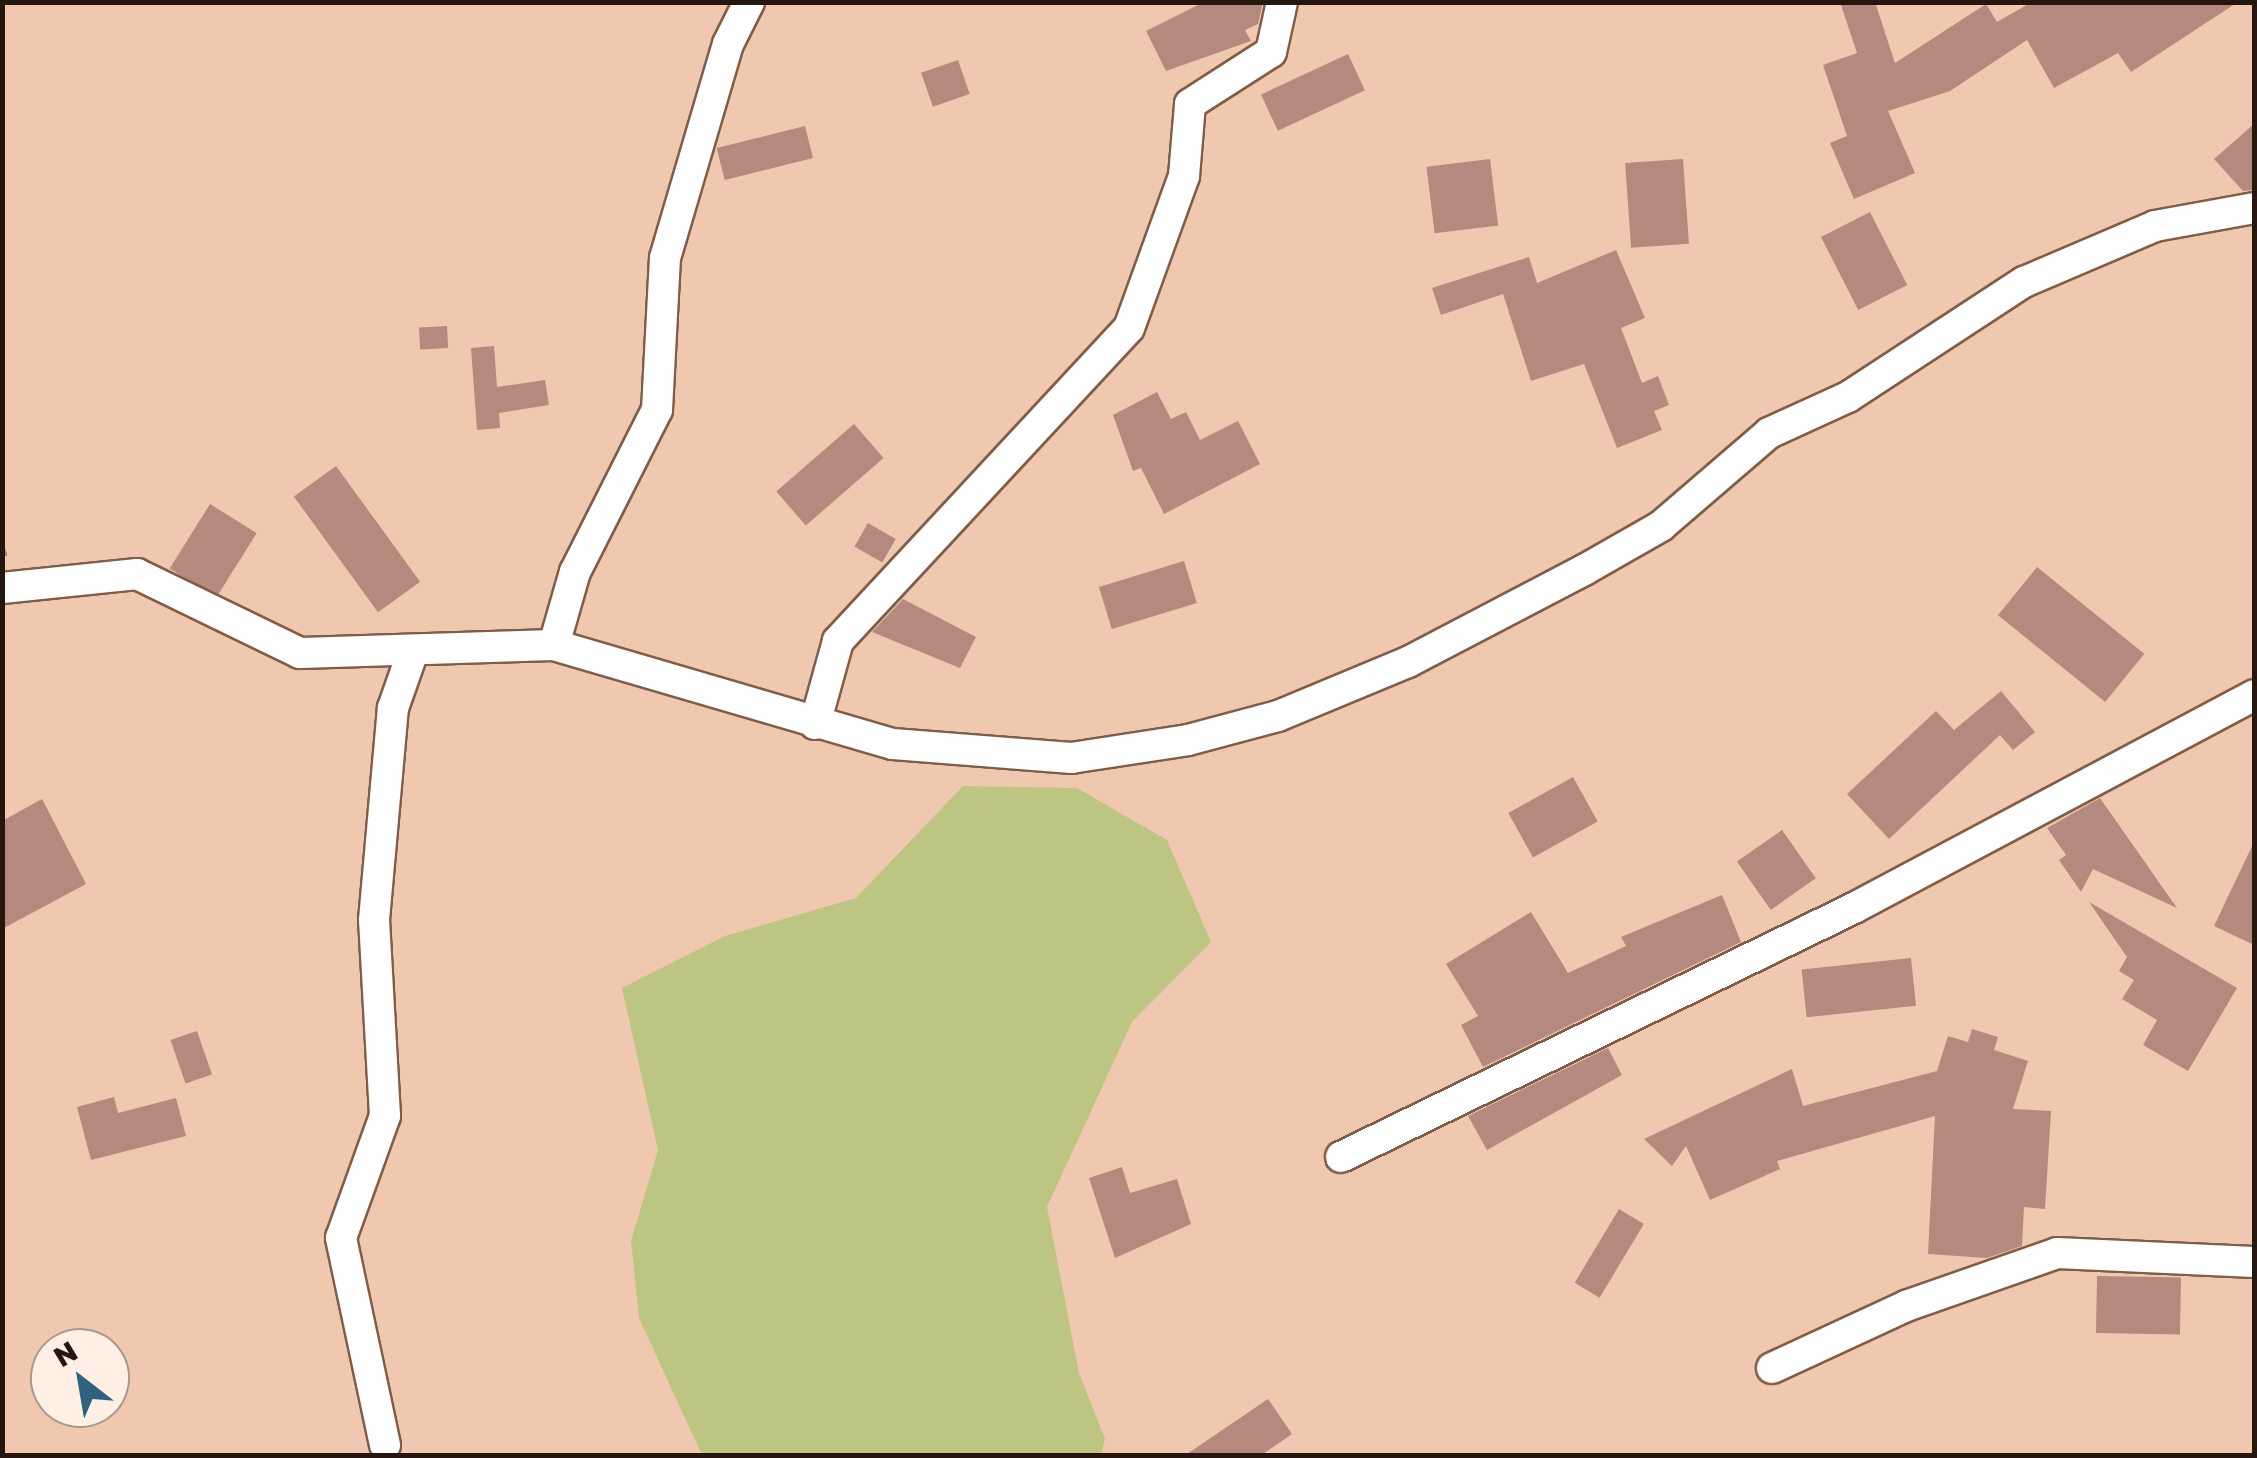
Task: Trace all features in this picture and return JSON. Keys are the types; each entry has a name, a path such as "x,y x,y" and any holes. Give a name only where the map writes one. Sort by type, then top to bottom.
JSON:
{"street":[{"path":"554,645 574,572 657,410 664,258 728,44 748,2"},
{"path":"815,724 838,642 1129,328 1184,176 1190,104 1271,52 1282,2"},
{"path":"2,588 137,574 300,653 412,654 554,645 894,744 1071,758 1278,716 1408,662 1661,526 1769,433 1848,397 2024,282 2155,226 2254,208"},
{"path":"385,1446 341,1238 385,1116 374,920 393,708 412,654"},
{"path":"1342,1157 1854,908 2254,696"},
{"path":"1772,1368 1906,1306 2056,1253 2254,1262"}],"green space":[{"path":"963,786 1077,788 1167,840 1211,942 1132,1022 1047,1207 1079,1373 1105,1439 1101,1455 702,1455 639,1318 631,1241 658,1150 622,988 725,936 856,898"}],"building":[{"path":"1204,2 1263,2 1258,24 1245,30 1251,41 1166,71 1146,31"},
{"path":"1840,2 1875,2 1895,63 1986,4 1997,22 2032,2 2238,2 2131,72 2118,53 2054,88 2027,40 1950,91 1888,111 1915,173 1854,199 1830,143 1847,136 1823,65 1857,53"},
{"path":"1348,54 1365,90 1278,131 1261,95"},
{"path":"958,60 970,94 933,107 921,73"},
{"path":"2254,124 2254,190 2243,191 2214,159"},
{"path":"805,126 813,158 725,180 717,148"},
{"path":"1490,159 1498,226 1435,233 1426,167"},
{"path":"1683,159 1689,244 1631,248 1625,163"},
{"path":"1870,212 1907,285 1858,310 1821,237"},
{"path":"1616,250 1645,318 1621,328 1642,383 1658,376 1669,405 1654,411 1662,430 1617,448 1584,364 1531,381 1503,294 1441,315 1432,288 1529,257 1537,283"},
{"path":"447,326 448,348 420,349 419,327"},
{"path":"494,346 497,387 545,380 549,405 499,413 500,428 477,430 471,348"},
{"path":"1157,392 1171,419 1186,412 1200,440 1238,421 1260,464 1164,514 1141,468 1133,471 1113,415"},
{"path":"854,424 884,458 806,526 776,492"},
{"path":"336,466 420,582 378,612 294,497"},
{"path":"210,504 257,533 216,598 170,568"},
{"path":"868,523 896,539 882,562 854,546"},
{"path":"1184,561 1197,603 1112,629 1099,587"},
{"path":"2037,567 2144,654 2105,702 1998,615"},
{"path":"903,599 976,637 960,668 872,632"},
{"path":"2001,691 2035,732 2013,750 2000,735 1889,839 1847,794 1936,711 1954,730"},
{"path":"1573,777 1598,822 1533,857 1508,813"},
{"path":"2100,798 2177,908 2093,869 2081,892 2059,860 2066,855 2047,828"},
{"path":"42,799 86,884 2,929 2,821"},
{"path":"1782,830 1816,878 1771,910 1737,862"},
{"path":"2254,842 2254,945 2214,926"},
{"path":"1722,895 1741,942 1483,1067 1461,1025 1478,1016 1446,964 1531,912 1568,973 1626,946 1621,937"},
{"path":"2089,902 2237,988 2188,1071 2143,1045 2157,1020 2122,999 2134,980 2119,971 2127,957"},
{"path":"1911,958 1916,1006 1807,1017 1802,969"},
{"path":"1972,1029 1998,1037 1994,1050 2028,1061 2013,1109 2051,1111 2045,1209 2024,1207 2022,1246 1987,1258 1928,1254 1935,1116 1777,1161 1780,1169 1710,1200 1686,1146 1672,1166 1644,1139 1792,1069 1803,1106 1937,1071 1948,1036 1968,1042"},
{"path":"197,1031 212,1074 186,1084 171,1040"},
{"path":"1608,1048 1622,1075 1487,1150 1468,1116"},
{"path":"114,1097 118,1113 176,1098 186,1136 91,1160 77,1107"},
{"path":"1122,1167 1130,1193 1177,1179 1191,1224 1115,1258 1089,1178"},
{"path":"1619,1209 1644,1224 1600,1298 1575,1283"},
{"path":"2097,1276 2181,1277 2180,1334 2096,1333"},
{"path":"1268,1399 1292,1434 1260,1456 1184,1456"}]}
